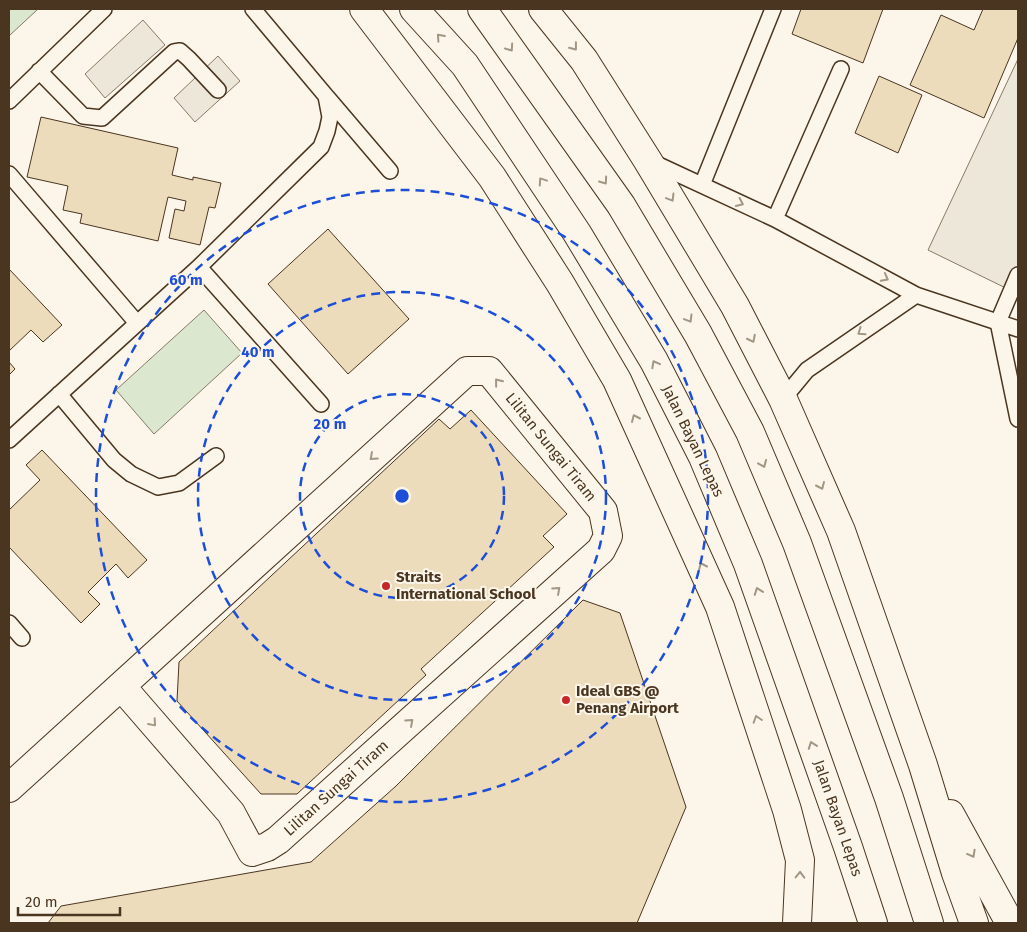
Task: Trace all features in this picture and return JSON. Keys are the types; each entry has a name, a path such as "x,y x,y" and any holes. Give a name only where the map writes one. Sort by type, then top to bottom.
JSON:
{"main road":[{"path":"364,9 492,177 560,283 617,380 720,607 787,810 800,860 797,923"},
{"name":"Jalan Bayan Lepas","path":"414,9 465,65 577,233 654,361 703,456 748,564 873,923"},
{"path":"482,9 621,204 698,334 750,432 798,543 889,798 929,923"},
{"path":"544,9 584,60 648,161 735,306 783,399 841,531 923,765 974,923"},
{"name":"Lilitan Sungai Tiram","path":"9,788 121,686 467,371 489,371 603,511 608,536 601,550 285,834 267,847 252,852 231,813 121,686"},
{"path":"923,765 1010,923"}],"lane":[{"path":"9,101 104,9"},
{"path":"253,9 390,171"},
{"path":"702,185 773,9"},
{"path":"39,71 83,116 92,118 102,118 174,52 180,51 218,90"},
{"path":"775,219 841,69"},
{"path":"9,440 199,267 321,147 328,132 330,117 326,96"},
{"path":"648,161 775,219 916,295 1018,329"},
{"path":"9,174 138,323"},
{"path":"199,267 321,404"},
{"path":"1018,276 998,322 1018,419"},
{"path":"783,399 807,370 916,295"},
{"path":"59,394 114,460 131,474 158,487 179,483 216,456"},
{"path":"9,623 22,638"}],"green space":[{"path":"9,9 38,9 9,36"},
{"path":"204,310 242,353 154,434 116,390"}],"shaded area":[{"path":"143,20 165,45 105,98 85,74"},
{"path":"218,56 240,81 195,122 174,98"},
{"path":"1018,59 1018,294 928,250"}],"building":[{"path":"801,9 883,9 863,63 792,34"},
{"path":"983,9 1018,9 1018,38 984,118 910,85 941,15 974,30"},
{"path":"879,76 922,95 898,153 855,133"},
{"path":"41,117 178,148 172,175 193,180 193,177 221,183 215,208 209,207 200,245 169,238 175,209 184,211 186,201 168,197 158,241 80,223 82,214 63,210 68,186 27,177"},
{"path":"328,229 409,319 348,374 268,284"},
{"path":"9,269 62,325 43,342 31,330 9,351"},
{"path":"9,362 15,369 9,375"},
{"name":"Straits International School","path":"471,410 567,514 543,536 554,547 421,669 426,675 297,794 261,794 177,701 179,662 439,419 450,429"},
{"path":"42,450 147,560 128,578 116,564 88,592 100,604 81,623 9,547 9,510 40,480 26,465"},
{"name":"Ideal GBS @ Penang Airport","path":"583,600 620,613 686,807 637,923 48,923 61,906 311,862 396,786"}],"place":[{"name":"Straits International School","path":"386,586"},
{"name":"Ideal GBS @ Penang Airport","path":"566,700"}]}
